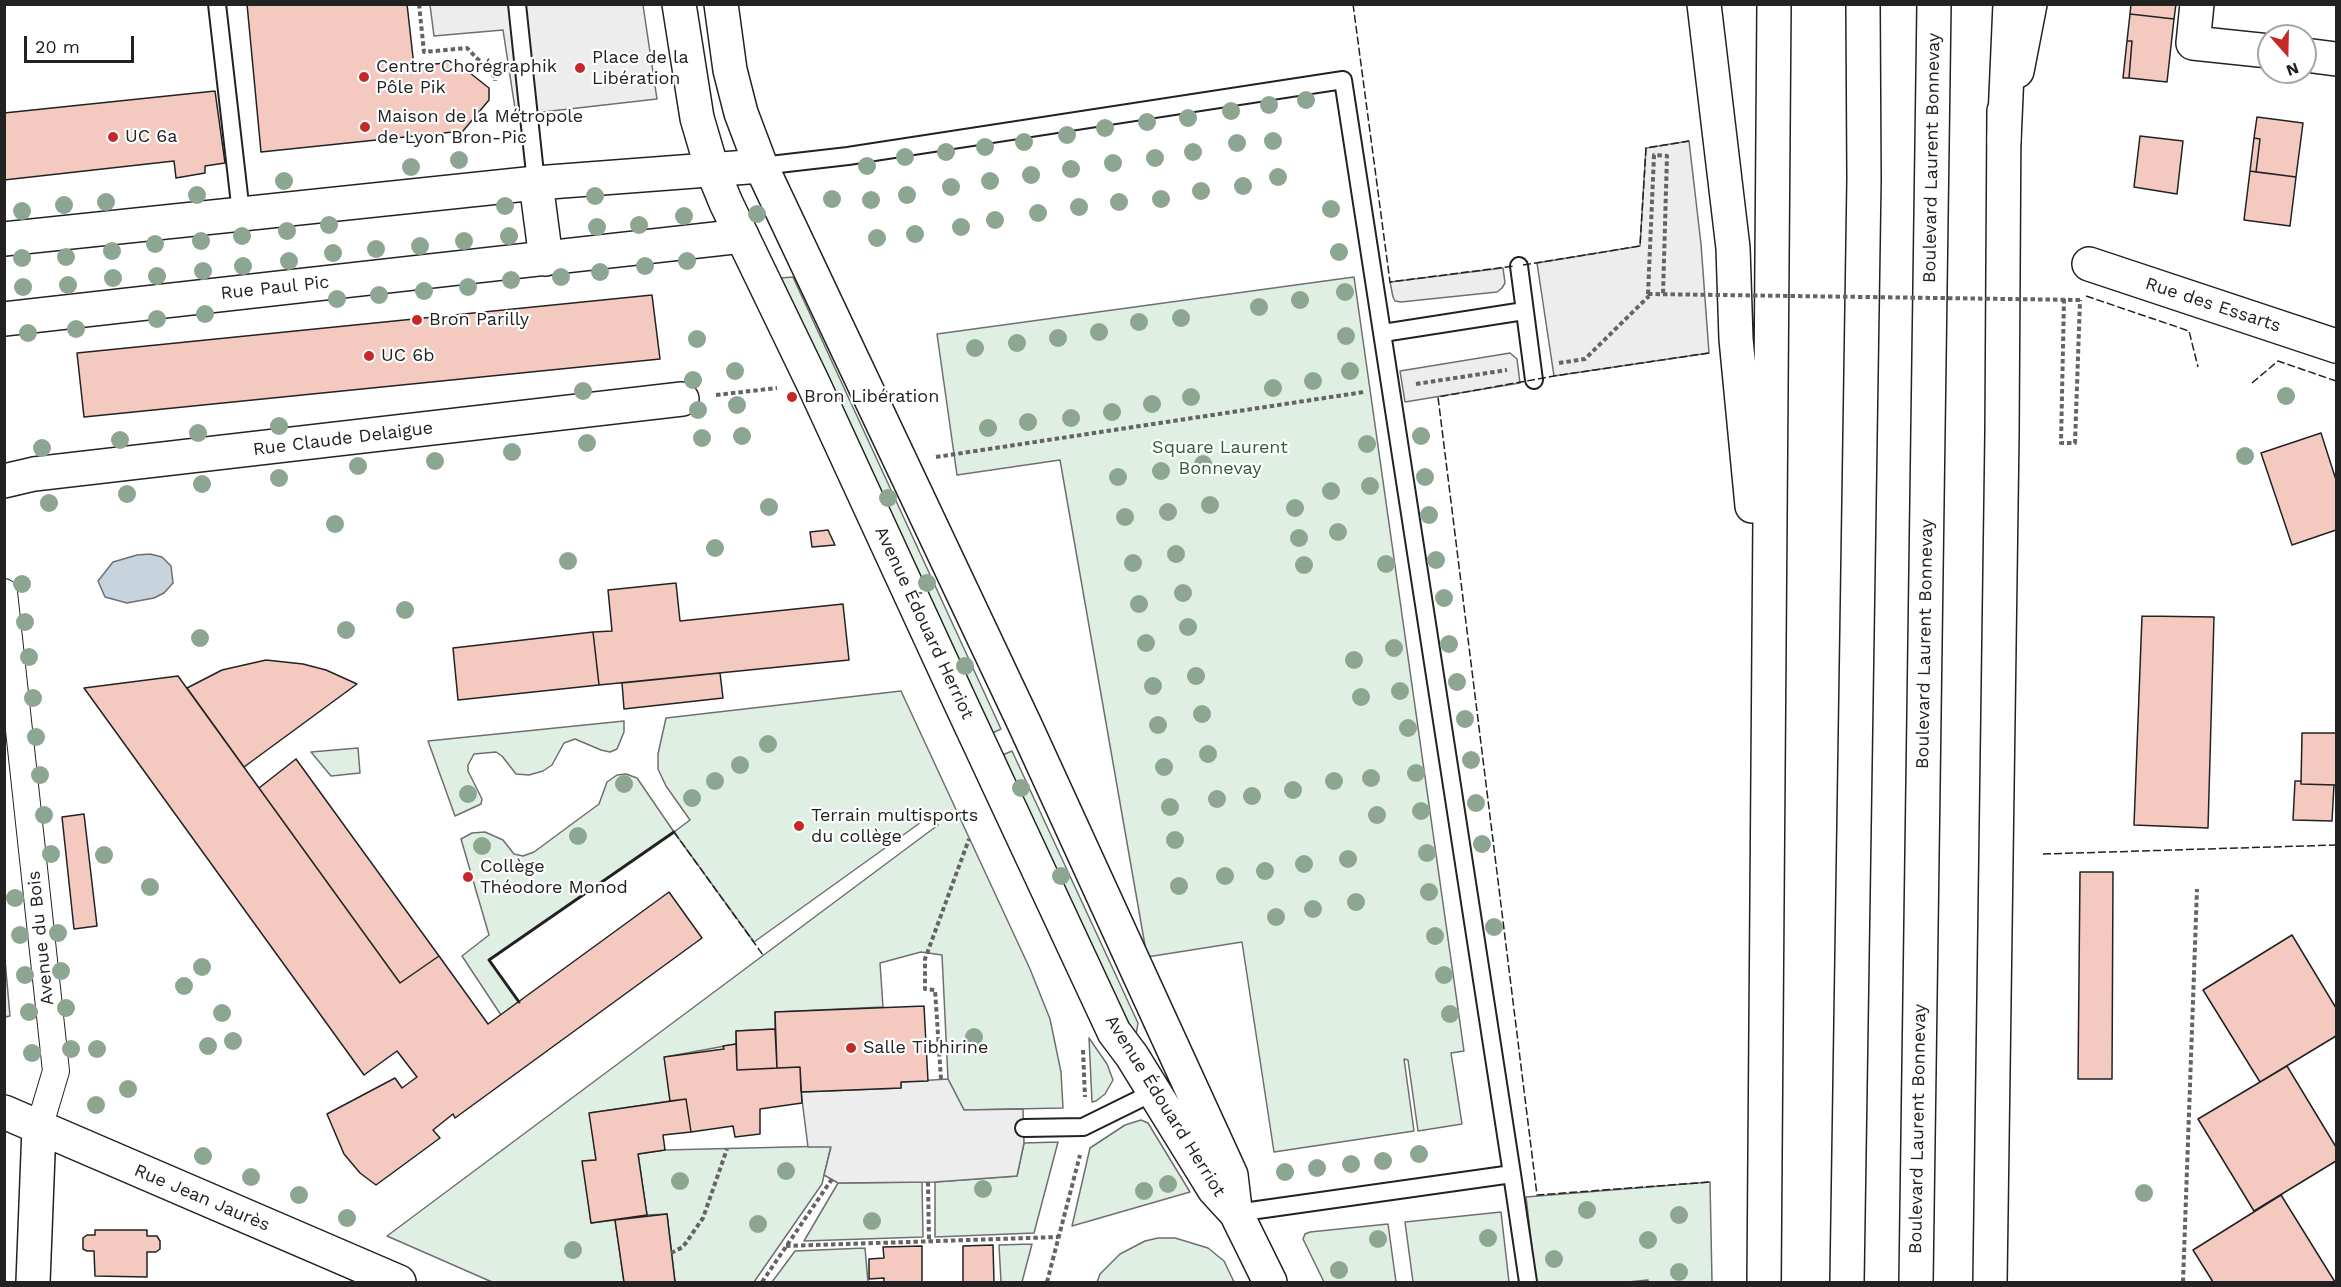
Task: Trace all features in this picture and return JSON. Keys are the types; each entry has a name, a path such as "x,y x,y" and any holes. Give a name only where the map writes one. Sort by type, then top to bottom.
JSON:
{"main road":[{"name":"Avenue Édouard Herriot","path":"679,4 698,118 712,169 726,203 813,383 1114,1032 1214,1188 1236,1213 1270,1282"},
{"name":"Avenue Édouard Herriot","path":"721,4 730,70 761,166 1025,725 1231,1175 1236,1213"},
{"path":"1704,4 1733,248 1736,339 1746,459 1768,633"},
{"path":"1764,1282 1774,4"},
{"path":"1847,1282 1864,179 1863,4"},
{"name":"Boulevard Laurent Bonnevay","path":"1916,1282 1934,4"},
{"path":"1989,1282 2002,434 2003,4"},
{"path":"2004,141 2010,4"},
{"path":"2004,141 2030,4"},
{"path":"2197,4 2193,43 2257,50"},
{"path":"2317,56 2337,59"},
{"path":"4,239 536,183 761,166"},
{"path":"536,183 546,259"},
{"name":"Rue Paul Pic","path":"4,319 742,236"},
{"name":"Rue des Essarts","path":"2089,264 2336,340"},
{"name":"Rue Claude Delaigue","path":"4,481 34,474 682,399"},
{"name":"Rue Jean Jaurès","path":"4,1112 399,1282"},
{"name":"Avenue du Bois","path":"33,1282 39,1128"}],"street":[{"name":"Avenue du Bois","path":"4,592 56,1071 39,1128"}],"lane":[{"path":"217,4 241,213"},
{"path":"517,4 536,183"},
{"path":"761,166 848,156 1343,80 1528,1282"},
{"path":"1519,266 1534,380"},
{"path":"1383,333 1524,311"},
{"path":"1023,1128 1083,1127 1154,1092"},
{"path":"1236,1213 1512,1174"}],"path":[{"path":"419,4 424,52 467,48 495,77 496,87"},
{"path":"1649,295 1653,155 1667,156 1663,294"},
{"path":"1551,364 1585,359 1649,295 1663,294 2064,299 2080,300 2075,443 2061,443 2064,299"},
{"path":"930,458 1517,369"},
{"path":"682,399 813,383"},
{"path":"941,1079 934,990 925,989 925,959 969,839"},
{"path":"2183,1282 2197,889"},
{"path":"1047,1282 1082,1147 1083,1127"},
{"path":"671,1253 683,1247 703,1218 727,1149"},
{"path":"762,1282 832,1179"},
{"path":"928,1182 929,1241"},
{"path":"786,1246 1058,1237"}],"green space":[{"path":"793,277 1001,729 988,735 781,278"},
{"name":"Square Laurent Bonnevay","path":"1354,277 1464,1051 1451,1053 1462,1124 1418,1131 1408,1060 1404,1059 1414,1131 1274,1152 1242,942 1147,957 1060,460 957,475 937,334"},
{"path":"901,691 1030,969 1050,1019 1061,1072 1063,1108 964,1110 948,1079 942,955 921,952 880,963 883,1007 775,1012 775,1029 736,1031 736,1044 665,1057 670,1101 590,1113 596,1160 583,1161 591,1223 615,1220 624,1282 492,1282 387,1236 938,825 931,815 754,942 674,832 690,820 666,786 658,769 658,754 666,718"},
{"path":"624,721 624,732 617,749 610,752 601,750 575,739 564,743 552,765 543,771 529,775 516,774 496,752 474,754 468,765 468,771 482,799 481,804 455,816 428,741"},
{"path":"358,748 360,773 331,776 311,752"},
{"path":"1012,751 1138,1023 1136,1035 1130,1036 998,757"},
{"path":"626,774 637,778 674,832 489,960 519,1002 501,1015 462,956 489,935 461,839 472,833 485,832 503,840 514,854 523,856 534,852 599,804 607,782 617,775"},
{"path":"1089,1038 1107,1064 1113,1080 1105,1094 1092,1102"},
{"path":"1141,1120 1148,1123 1190,1192 1072,1226 1090,1148 1125,1125"},
{"path":"1058,1142 1034,1233 935,1237 935,1182 1017,1176 1024,1143"},
{"path":"831,1146 822,1184 754,1282 675,1282 667,1214 647,1215 638,1154 665,1150"},
{"path":"922,1182 923,1237 804,1241 838,1183"},
{"path":"1710,1182 1712,1282 1648,1282 1648,1280 1536,1282 1526,1197"},
{"path":"1501,1212 1509,1282 1413,1282 1405,1222"},
{"path":"1388,1224 1396,1282 1324,1282 1303,1239 1305,1234"},
{"path":"1175,1238 1208,1248 1224,1261 1234,1282 1097,1282 1100,1274 1120,1254 1145,1241"},
{"path":"1032,1244 1022,1282 1001,1282 999,1245"},
{"path":"865,1248 868,1282 772,1282 795,1251"}],"shaded area":[{"name":"Place de la Libération","path":"430,5 643,5 657,99 516,115 503,30 434,36"},
{"path":"1689,141 1701,244 1709,353 1554,376 1537,263 1640,246 1646,148"},
{"path":"1503,268 1505,283 1497,292 1401,302 1395,301 1390,282"},
{"path":"1510,353 1517,359 1520,383 1405,402 1400,371"},
{"path":"150,554 162,557 171,566 173,583 164,593 154,598 127,603 105,597 98,581 113,562"},
{"path":"5,960 10,1016 4,1017"},
{"path":"948,1079 964,1110 1023,1109 1024,1143 1017,1176 935,1182 838,1183 824,1175 831,1147 808,1147 801,1092 901,1088 901,1082"}],"building":[{"name":"Centre Chorégraphik Pôle Pik","path":"247,4 407,4 414,66 456,62 489,88 489,100 463,131 261,152"},
{"path":"2131,4 2176,4 2174,19 2130,14"},
{"path":"2130,14 2174,19 2167,82 2129,78 2132,41 2127,41"},
{"path":"2127,41 2132,41 2129,78 2123,78"},
{"name":"UC 6a","path":"215,91 225,163 205,166 205,173 176,178 174,161 4,180 4,113"},
{"path":"2257,117 2303,123 2296,177 2256,172 2260,139 2254,138"},
{"path":"2140,136 2183,141 2177,194 2134,187"},
{"path":"2254,138 2260,139 2256,172 2250,171"},
{"path":"2250,171 2296,177 2290,226 2244,220"},
{"name":"UC 6b","path":"652,295 660,359 84,417 77,353"},
{"path":"2321,433 2336,480 2336,530 2292,545 2261,453"},
{"path":"828,530 835,545 812,547 810,532"},
{"path":"676,583 680,621 843,604 849,660 599,685 593,632 612,631 608,590"},
{"path":"2142,616 2214,617 2208,828 2134,825"},
{"path":"593,632 599,685 458,700 453,648"},
{"path":"266,660 303,664 326,670 357,684 244,767 187,688 222,670"},
{"path":"720,673 723,698 624,709 622,683"},
{"path":"178,676 400,983 439,956 488,1024 669,892 702,938 455,1118 453,1114 433,1130 440,1138 376,1185 360,1173 344,1154 327,1114 395,1078 402,1088 417,1077 397,1051 364,1075 84,688"},
{"path":"2302,733 2336,733 2336,785 2301,784"},
{"path":"296,759 439,956 400,983 259,788"},
{"path":"2295,781 2301,781 2301,784 2334,785 2332,821 2293,820"},
{"path":"84,814 97,926 74,929 62,817"},
{"path":"2080,872 2113,872 2112,1079 2078,1079"},
{"path":"2292,935 2336,1008 2336,1036 2260,1082 2203,990"},
{"name":"Salle Tibhirine","path":"924,1006 928,1081 901,1082 901,1088 801,1092 800,1067 777,1068 775,1012"},
{"path":"775,1029 777,1068 737,1070 736,1031"},
{"path":"736,1044 737,1070 800,1067 802,1103 760,1109 760,1134 735,1137 733,1126 691,1132 686,1099 670,1101 664,1057 724,1049 723,1046"},
{"path":"2287,1066 2336,1147 2336,1161 2254,1211 2198,1119"},
{"path":"686,1099 691,1132 663,1135 665,1150 638,1154 647,1215 591,1223 582,1161 596,1160 589,1113"},
{"path":"2281,1195 2335,1282 2213,1282 2193,1250"},
{"path":"667,1214 675,1282 624,1282 615,1220"},
{"path":"95,1230 147,1230 147,1236 157,1236 160,1249 156,1252 147,1252 147,1277 95,1276 94,1251 83,1249 83,1238 87,1235 95,1235"},
{"path":"993,1245 994,1282 963,1282 963,1246"},
{"path":"922,1246 922,1282 884,1282 884,1278 869,1279 869,1259 884,1258 883,1247"}],"fence":[{"path":"1353,4 1390,282 1514,266"},
{"path":"1523,265 1640,246 1646,148 1689,141"},
{"path":"2086,296 2189,331 2198,367"},
{"path":"1709,353 1554,376 1438,397 1537,1195 1710,1182"},
{"path":"2252,383 2278,361 2336,381"},
{"path":"674,832 763,955"},
{"path":"2043,854 2336,845"}],"wall":[{"path":"519,1002 489,960 674,832"}],"place":[{"name":"Place de la Libération","path":"580,68"},
{"name":"Centre Chorégraphik Pôle Pik","path":"364,77"},
{"name":"Maison de la Métropole de Lyon Bron-Pic","path":"365,127"},
{"name":"UC 6a","path":"113,137"},
{"name":"Bron Parilly","path":"417,320"},
{"name":"UC 6b","path":"369,356"},
{"name":"Bron Libération","path":"792,397"},
{"name":"Terrain multisports du collège","path":"799,826"},
{"name":"Collège Théodore Monod","path":"468,877"},
{"name":"Salle Tibhirine","path":"851,1048"}]}
